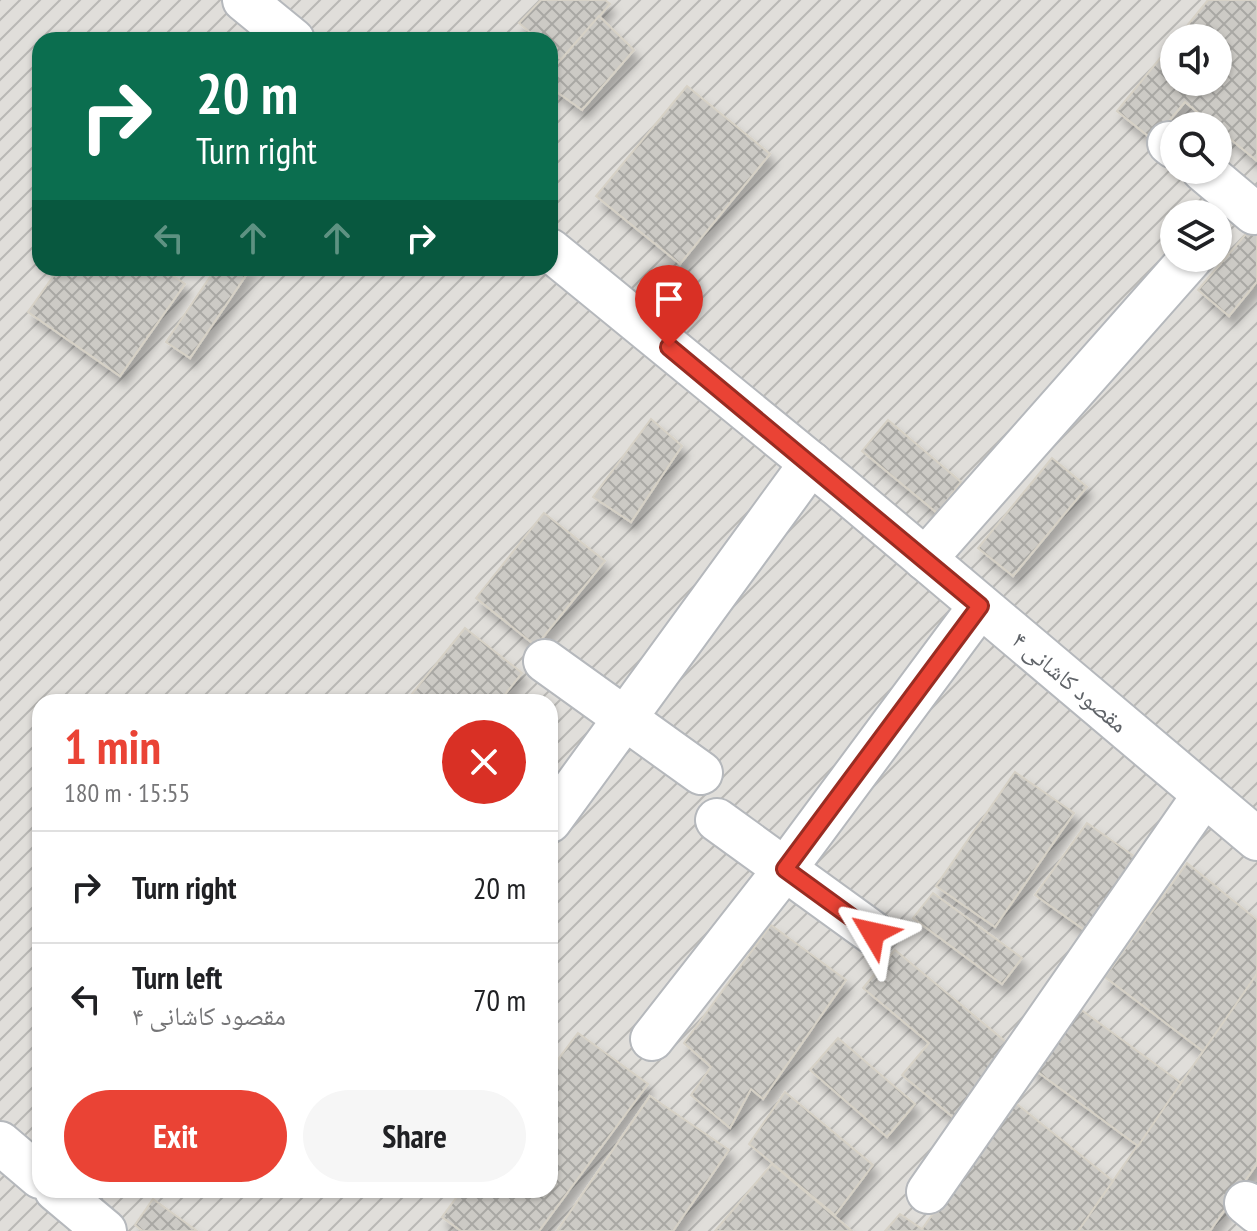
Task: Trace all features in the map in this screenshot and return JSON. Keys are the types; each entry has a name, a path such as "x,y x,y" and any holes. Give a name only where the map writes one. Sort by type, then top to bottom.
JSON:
{"lane":[{"path":"244,0 283,32"},
{"path":"1218,184 1242,206"},
{"name":"مقصود کاشانی ۴","path":"558,257 811,463 1257,839"},
{"path":"925,559 1179,272"},
{"path":"558,810 811,463"},
{"path":"652,1039 785,869 980,606"},
{"path":"545,661 701,773"},
{"path":"928,1192 1204,795"},
{"path":"717,820 873,933"},
{"path":"0,1143 32,1170"},
{"path":"66,1198 105,1231"}],"shaded area":[{"path":"0,0 1257,0 1257,1231 0,1231"}],"building":[{"path":"541,0 605,0 610,4 562,60 558,57 558,32 530,32 519,23"},
{"path":"1208,0 1257,0 1257,161 1232,141 1232,112 1197,112 1185,102 1177,112 1160,112 1160,132 1153,140 1117,111 1160,58 1160,96 1232,96 1232,24 1188,24"},
{"path":"599,16 634,50 582,110 558,93 558,63"},
{"path":"687,86 770,154 680,264 596,196"},
{"path":"1257,221 1257,282 1229,316 1198,290 1213,272 1232,272 1232,250"},
{"path":"53,276 174,276 185,284 120,376 28,312"},
{"path":"211,276 246,276 190,358 166,342"},
{"path":"651,419 682,446 631,522 593,497"},
{"path":"888,420 961,482 937,513 862,451"},
{"path":"1052,458 1087,487 1013,576 978,548"},
{"path":"544,513 605,561 536,646 476,598"},
{"path":"465,628 522,673 505,694 412,694"},
{"path":"1015,772 1074,813 995,927 936,886"},
{"path":"1087,823 1145,864 1093,936 1035,895"},
{"path":"1187,863 1257,920 1257,974 1204,1052 1105,977"},
{"path":"933,893 1022,958 1002,984 913,918"},
{"path":"771,925 846,980 763,1099 751,1089 730,1128 691,1095 711,1067 684,1043"},
{"path":"895,950 1018,1052 959,1122 902,1075 929,1043 863,988"},
{"path":"1257,974 1257,1164 1210,1231 1078,1231"},
{"path":"1076,1006 1181,1083 1138,1146 1031,1067"},
{"path":"578,1033 648,1084 539,1231 461,1231 442,1217 456,1198 558,1198 558,1059"},
{"path":"838,1038 915,1104 887,1137 810,1070"},
{"path":"785,1092 873,1165 835,1215 749,1144"},
{"path":"650,1096 729,1150 673,1231 557,1231"},
{"path":"1013,1101 1113,1181 1078,1231 885,1231 900,1214 922,1229"},
{"path":"772,1164 852,1231 715,1231"},
{"path":"153,1199 197,1231 143,1231 135,1225"}],"route":[{"path":"669,347 980,606 785,869 873,933"}]}
